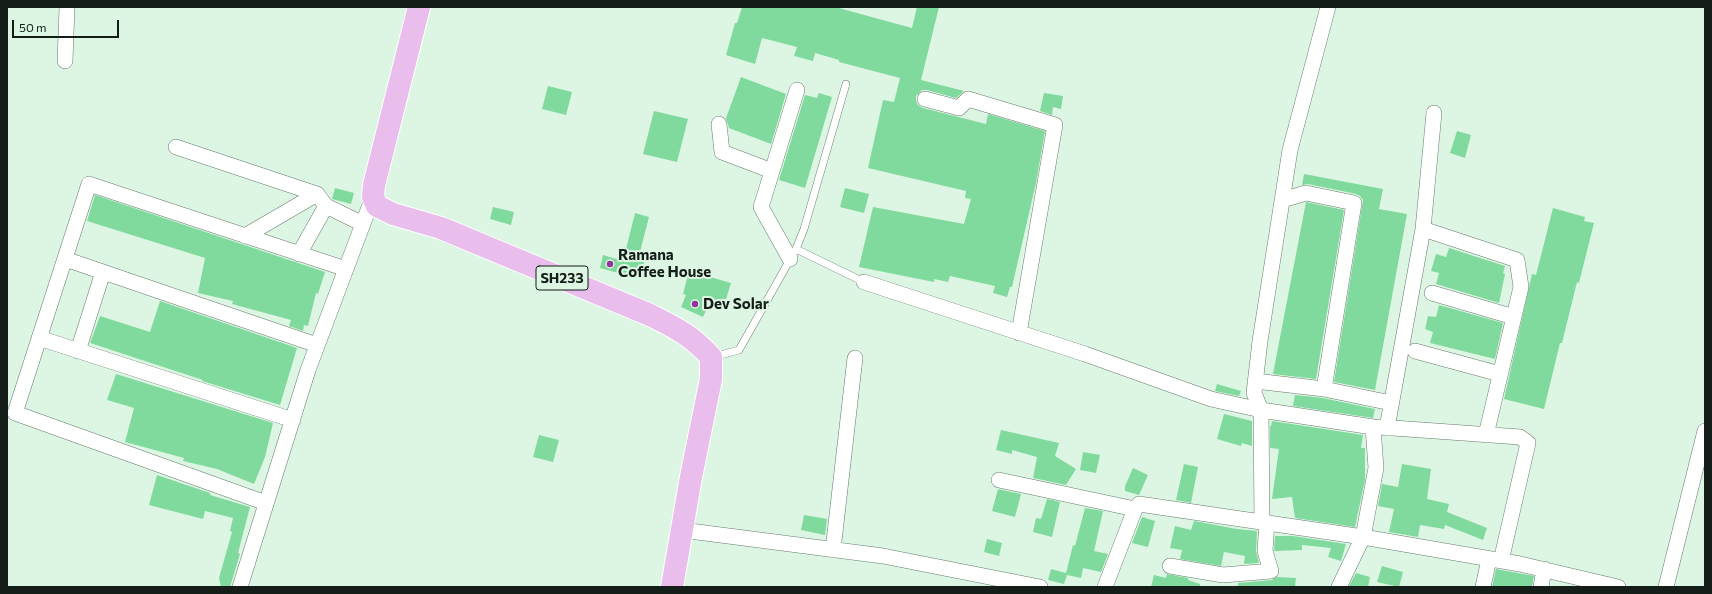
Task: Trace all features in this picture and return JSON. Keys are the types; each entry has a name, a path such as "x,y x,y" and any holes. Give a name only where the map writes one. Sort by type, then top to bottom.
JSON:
{"main road":[{"path":"373,197 380,155 419,7"},
{"name":"SH233","path":"373,197 377,206 392,214 441,228 650,315 682,331 698,342 711,357"},
{"path":"672,587 691,477 711,378 711,357"}],"street":[{"path":"65,61 67,7"},
{"path":"1170,566 1223,575 1271,571 1265,551 1261,410 1254,393 1255,381 1290,150 1328,7"},
{"path":"793,254 761,207 796,90"},
{"path":"925,99 959,108 968,99 1056,125 1019,333"},
{"path":"1339,587 1363,537 1376,468 1380,428 1391,403 1423,229 1434,113"},
{"path":"719,124 722,152 772,171"},
{"path":"176,147 322,200 363,224"},
{"path":"266,503 15,413 89,184 346,269"},
{"path":"1282,200 1306,193 1354,203 1324,390"},
{"path":"240,587 317,345 373,197"},
{"path":"245,236 322,200"},
{"path":"299,254 322,200"},
{"path":"1423,229 1517,260 1521,286 1486,435"},
{"path":"65,259 317,345"},
{"path":"78,351 103,272"},
{"path":"864,282 1211,399 1261,410 1380,428 1520,437 1528,443 1495,560 1483,587"},
{"path":"1432,293 1514,317"},
{"path":"39,338 293,420"},
{"path":"1415,351 1500,374"},
{"path":"833,550 855,358"},
{"path":"1255,381 1324,390 1391,403"},
{"path":"1666,587 1705,431"},
{"path":"1000,480 1135,509"},
{"path":"1105,587 1135,509 1139,504 1363,537 1544,569 1578,582 1618,587"},
{"path":"682,530 883,556 1040,587"},
{"path":"1541,587 1544,569"}],"lane":[{"path":"711,357 739,350 793,254 804,230 846,84"},
{"path":"793,254 864,282"}],"building":[{"path":"742,7 835,7 912,28 917,7 939,7 921,80 964,91 956,98 922,90 916,96 918,105 923,108 986,124 988,114 1045,131 1036,183 1012,287 1010,287 1007,297 993,293 995,286 950,276 948,282 934,279 934,282 859,267 873,207 964,224 971,199 965,198 966,191 868,168 883,100 894,102 900,78 839,62 839,60 815,53 813,61 794,56 797,47 762,38 755,64 726,55 735,23 737,23"},
{"path":"741,77 786,94 771,144 729,128 726,118"},
{"path":"548,86 572,92 566,115 542,109"},
{"path":"819,93 832,97 805,188 779,180 805,95 817,98"},
{"path":"1044,93 1063,96 1061,109 1053,107 1052,115 1040,111"},
{"path":"654,111 688,119 677,162 643,154"},
{"path":"1457,131 1471,135 1465,158 1450,153"},
{"path":"1304,174 1383,189 1379,209 1407,214 1375,390 1334,382 1363,200 1356,194 1308,184 1302,185"},
{"path":"335,188 354,193 351,204 332,199"},
{"path":"845,188 869,194 864,213 840,207"},
{"path":"95,195 325,272 318,294 316,293 308,326 304,325 303,331 289,326 291,320 232,304 233,301 198,293 205,258 87,221"},
{"path":"1306,202 1344,210 1316,379 1273,374"},
{"path":"493,207 514,212 511,225 490,219"},
{"path":"1553,208 1585,217 1584,221 1594,223 1579,283 1577,282 1562,343 1560,343 1544,409 1504,399 1532,274 1536,275"},
{"path":"635,213 649,217 640,252 646,254 640,279 600,268 603,255 623,261"},
{"path":"1449,248 1505,266 1503,273 1505,274 1499,303 1436,284 1439,273 1431,271 1436,254 1446,257"},
{"path":"689,271 731,283 724,306 710,302 703,317 681,307 686,295 683,294"},
{"path":"160,301 297,348 280,405 202,381 203,380 90,343 100,316 150,332"},
{"path":"1439,305 1503,323 1495,359 1430,343 1433,332 1425,329 1428,316 1436,317"},
{"path":"116,374 273,423 265,457 254,484 217,469 183,461 184,458 125,442 134,408 107,400"},
{"path":"1217,384 1241,391 1239,396 1215,391"},
{"path":"1295,395 1323,398 1375,409 1373,418 1293,406"},
{"path":"1224,414 1252,421 1252,446 1242,443 1241,446 1217,439"},
{"path":"1272,421 1363,435 1361,448 1365,448 1365,480 1355,527 1295,518 1292,497 1272,499 1279,449 1270,448 1270,426"},
{"path":"1001,430 1059,443 1055,456 1076,469 1066,485 1033,478 1037,457 1012,450 1012,454 996,450"},
{"path":"539,435 559,440 553,462 533,457"},
{"path":"1083,452 1100,455 1096,473 1080,470"},
{"path":"1184,464 1198,467 1191,503 1176,500"},
{"path":"1402,464 1431,469 1427,499 1449,504 1447,512 1487,528 1483,540 1445,525 1444,529 1420,525 1418,537 1389,532 1394,509 1378,506 1382,484 1398,487"},
{"path":"1133,468 1148,475 1139,495 1125,491 1125,486"},
{"path":"157,475 210,493 210,495 250,507 238,553 240,554 230,587 221,587 219,578 232,532 230,531 233,518 205,511 203,519 149,505"},
{"path":"998,489 1021,494 1015,517 992,511"},
{"path":"1047,499 1060,502 1052,537 1033,532 1036,518 1041,519"},
{"path":"1085,508 1103,511 1094,551 1108,554 1101,572 1083,568 1081,578 1067,575 1064,584 1048,580 1051,569 1066,573"},
{"path":"804,515 827,519 825,535 801,530"},
{"path":"1142,517 1155,521 1148,547 1132,543"},
{"path":"1194,521 1257,531 1256,551 1259,563 1244,564 1245,556 1224,552 1221,566 1180,559 1182,550 1170,548 1175,526 1191,530"},
{"path":"1275,536 1293,536 1346,544 1341,561 1328,557 1331,548 1302,545 1302,550 1274,551"},
{"path":"987,539 1002,543 999,556 984,552"},
{"path":"1382,566 1403,572 1399,587 1377,582"},
{"path":"1496,569 1534,576 1532,587 1492,587"},
{"path":"1356,573 1370,577 1368,587 1349,586"},
{"path":"1167,574 1188,578 1188,580 1200,584 1200,587 1151,587 1154,575 1166,578"},
{"path":"1277,577 1296,578 1295,587 1238,586 1238,583 1272,580"}],"place":[{"name":"Ramana Coffee House","path":"610,264"},
{"name":"Dev Solar","path":"695,304"}]}
